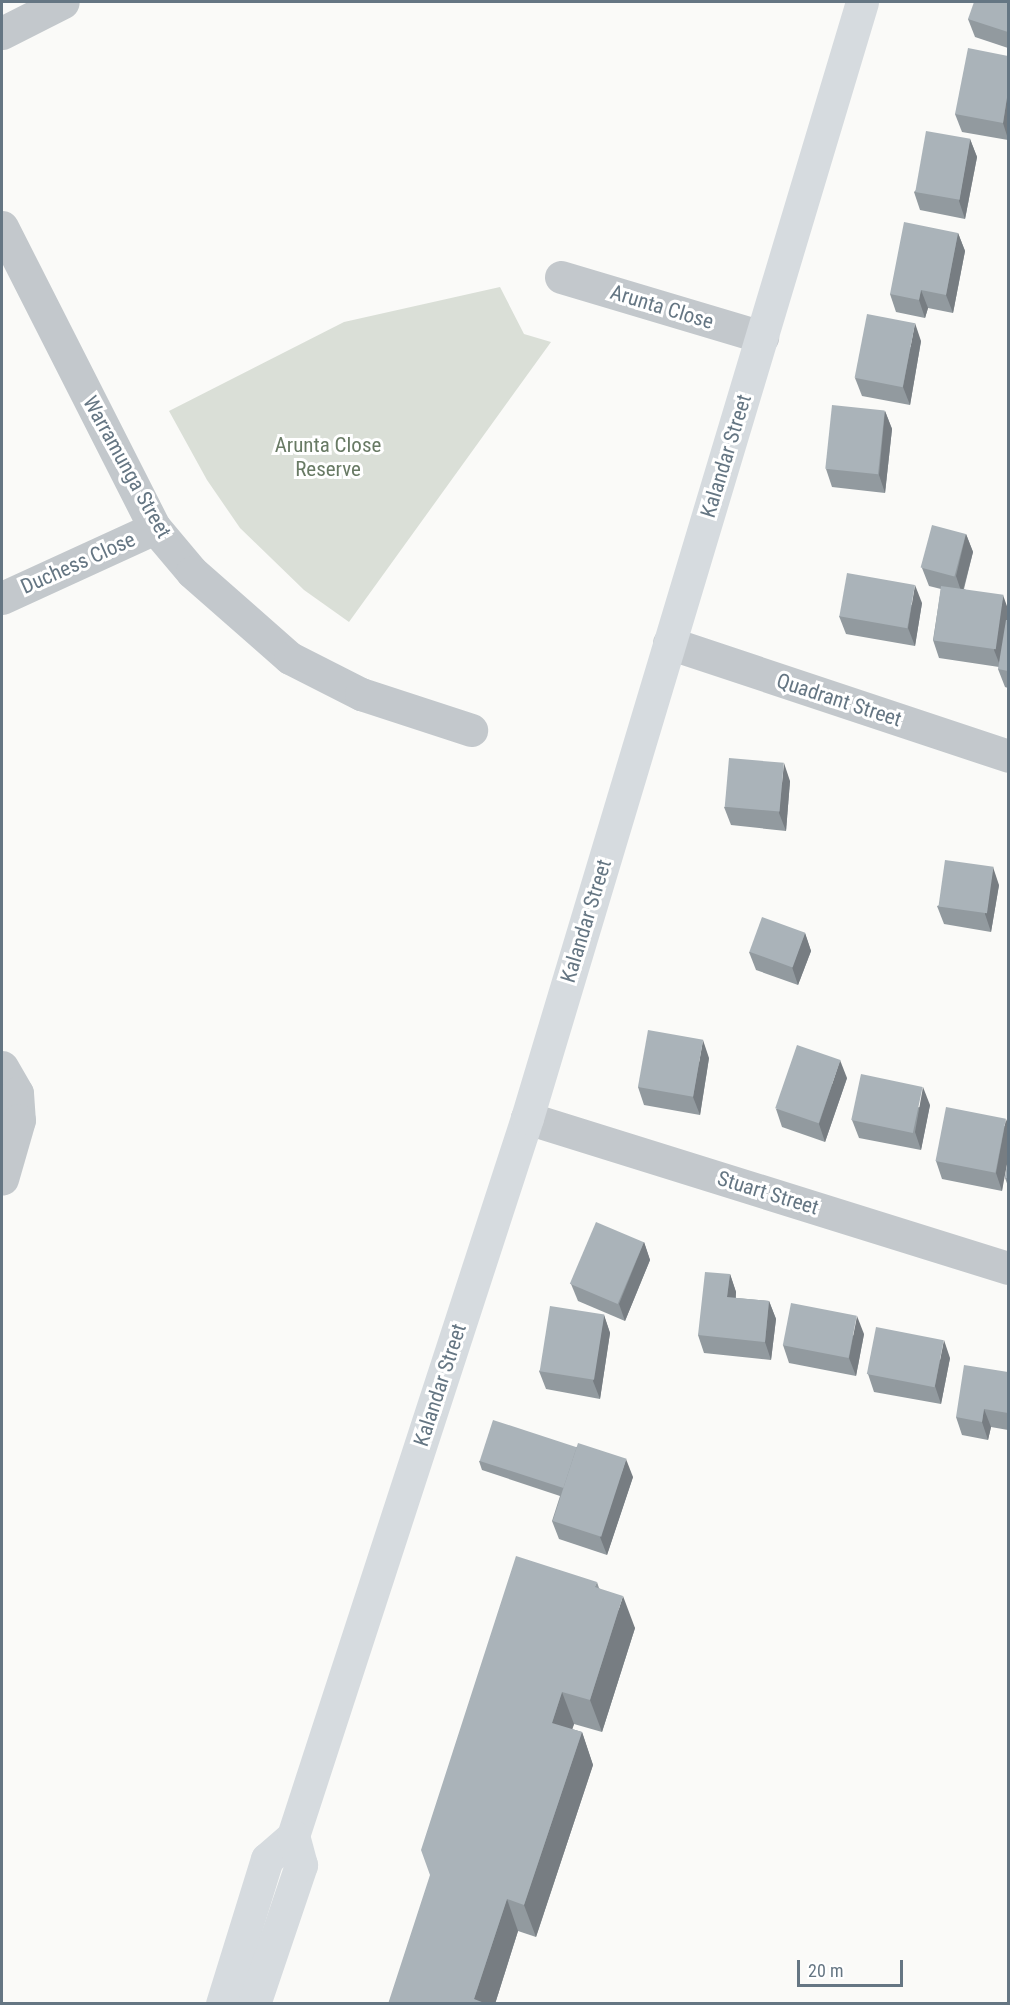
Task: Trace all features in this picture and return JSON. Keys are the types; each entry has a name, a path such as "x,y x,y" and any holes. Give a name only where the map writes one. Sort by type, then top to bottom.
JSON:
{"main road":[{"name":"Kalandar Street","path":"293,1836 527,1118 862,2"},
{"path":"222,2004 267,1859 293,1836 301,1865 254,2004"}],"street":[{"path":"2,33 63,2"},
{"name":"Warramunga Street","path":"2,227 155,528 192,572 290,658 361,694 471,730"},
{"name":"Arunta Close","path":"561,277 762,338"},
{"name":"Duchess Close","path":"2,598 155,528"},
{"name":"Quadrant Street","path":"669,643 1008,756"},
{"path":"2,1067 17,1093 19,1120 2,1179"},
{"name":"Stuart Street","path":"527,1118 1008,1268"}],"green space":[{"name":"Arunta Close Reserve","path":"500,287 524,334 551,342 349,622 304,590 240,528 207,480 169,411 344,322"}],"building":[{"path":"974,2 1008,2 1008,32 968,19"},
{"path":"968,48 1008,56 1008,91 1003,123 955,114"},
{"path":"926,131 970,139 960,200 915,192"},
{"path":"904,222 958,233 946,295 921,290 919,300 890,294"},
{"path":"867,314 915,323 903,387 855,378"},
{"path":"832,405 885,411 878,474 825,469"},
{"path":"932,525 966,534 954,577 921,568"},
{"path":"847,573 915,585 907,628 839,616"},
{"path":"941,586 1003,595 996,649 933,640"},
{"path":"1006,620 1008,620 1008,671 998,669"},
{"path":"729,758 784,763 780,812 725,807"},
{"path":"945,860 994,867 987,913 938,907"},
{"path":"762,917 805,933 793,968 749,952"},
{"path":"648,1030 703,1040 693,1097 638,1087"},
{"path":"797,1045 840,1060 819,1123 775,1108"},
{"path":"861,1074 923,1087 913,1133 851,1120"},
{"path":"946,1107 1006,1119 995,1173 936,1161"},
{"path":"1008,1160 1008,1178 1005,1178"},
{"path":"596,1222 644,1242 618,1304 570,1284"},
{"path":"705,1272 730,1274 727,1297 769,1301 765,1342 698,1335"},
{"path":"791,1303 857,1316 849,1358 783,1345"},
{"path":"550,1306 604,1315 594,1380 540,1371"},
{"path":"876,1327 944,1340 935,1387 867,1374"},
{"path":"964,1365 1008,1372 1008,1413 984,1409 982,1422 956,1417"},
{"path":"493,1420 577,1447 563,1488 480,1461"},
{"path":"578,1443 627,1459 601,1537 553,1521"},
{"path":"516,1556 597,1582 595,1587 623,1596 590,1700 562,1692 552,1723 582,1732 524,1905 507,1899 474,1999 487,2004 388,2004 430,1875 421,1850"}]}
